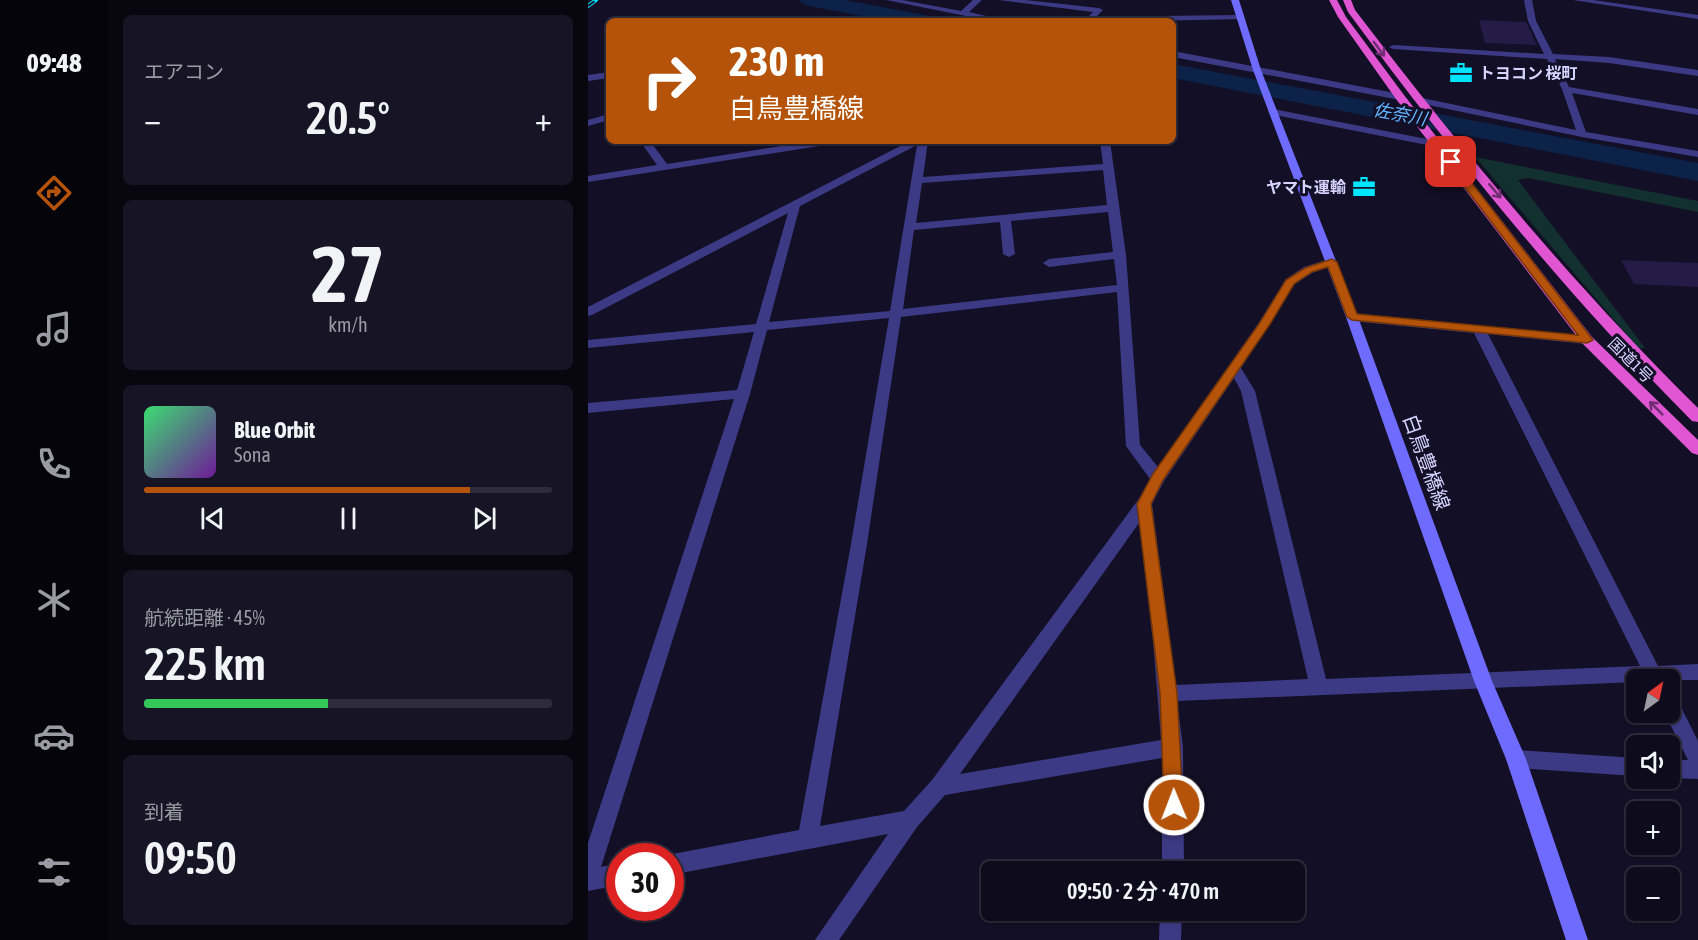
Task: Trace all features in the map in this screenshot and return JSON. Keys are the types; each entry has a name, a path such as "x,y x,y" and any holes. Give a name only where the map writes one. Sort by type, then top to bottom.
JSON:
{"highway":[{"name":"国道1号","path":"1333,0 1342,17 1400,97 1587,340 1698,449"},
{"name":"国道1号","path":"1347,0 1351,10 1390,64 1457,146 1640,361 1698,417"}],"main road":[{"name":"白鳥豊橋線","path":"1235,0 1257,70 1332,262 1483,681 1516,759 1577,940"}],"street":[{"path":"890,0 989,18"},
{"path":"963,13 978,0"},
{"path":"1003,0 1098,10 1091,18"},
{"path":"1528,0 1532,21 1566,89 1582,134"},
{"path":"1577,0 1698,18"},
{"path":"1156,18 1240,17"},
{"path":"1393,47 1609,60 1698,73"},
{"path":"1176,55 1400,97"},
{"path":"588,78 604,78"},
{"path":"1566,89 1698,112"},
{"path":"1422,101 1582,134 1698,154"},
{"path":"1273,112 1437,144"},
{"path":"588,123 606,118"},
{"path":"647,144 664,167"},
{"path":"757,144 763,151"},
{"path":"588,179 811,144"},
{"path":"588,312 912,144"},
{"path":"808,837 859,544 922,144"},
{"path":"1105,144 1120,255 1133,446 1158,478"},
{"path":"917,180 1109,167"},
{"path":"588,875 743,394 795,206"},
{"path":"910,227 1115,208"},
{"path":"1005,218 1009,254"},
{"path":"1049,263 1120,255"},
{"path":"826,940 910,820 939,787 1144,504 1158,478 1290,282 1308,270 1332,262"},
{"path":"588,344 894,314 1123,288"},
{"path":"1352,317 1587,340"},
{"path":"1479,330 1651,669"},
{"path":"1234,368 1248,391 1319,687"},
{"path":"588,408 743,394"},
{"path":"1144,504 1169,693 1173,747 1173,861"},
{"path":"1680,674 1698,672"},
{"path":"1169,693 1626,677"},
{"path":"1679,723 1698,761"},
{"path":"939,787 1173,747"},
{"path":"1516,759 1626,766"},
{"path":"1680,769 1698,770"},
{"path":"684,861 910,820"},
{"path":"588,880 606,877"},
{"path":"1170,940 1171,921"}],"green space":[{"path":"1475,157 1698,201 1698,212 1528,178 1518,180 1645,348 1638,348"}],"building":[{"path":"1479,20 1526,22 1537,45 1485,43"},
{"path":"1621,260 1698,263 1698,287 1634,284"}],"waterway":[{"name":"佐奈川","path":"810,0 904,18"},
{"name":"佐奈川","path":"1176,72 1698,172"}],"railway":[{"path":"588,6 596,0"}],"place":[{"name":"トヨコン 桜町","path":"1461,73"},
{"name":"ヤマト運輸","path":"1364,187"}],"route":[{"path":"1174,805 1169,693 1144,504 1158,478 1264,324 1290,282 1308,270 1332,262 1352,317 1587,340 1451,162"}]}
